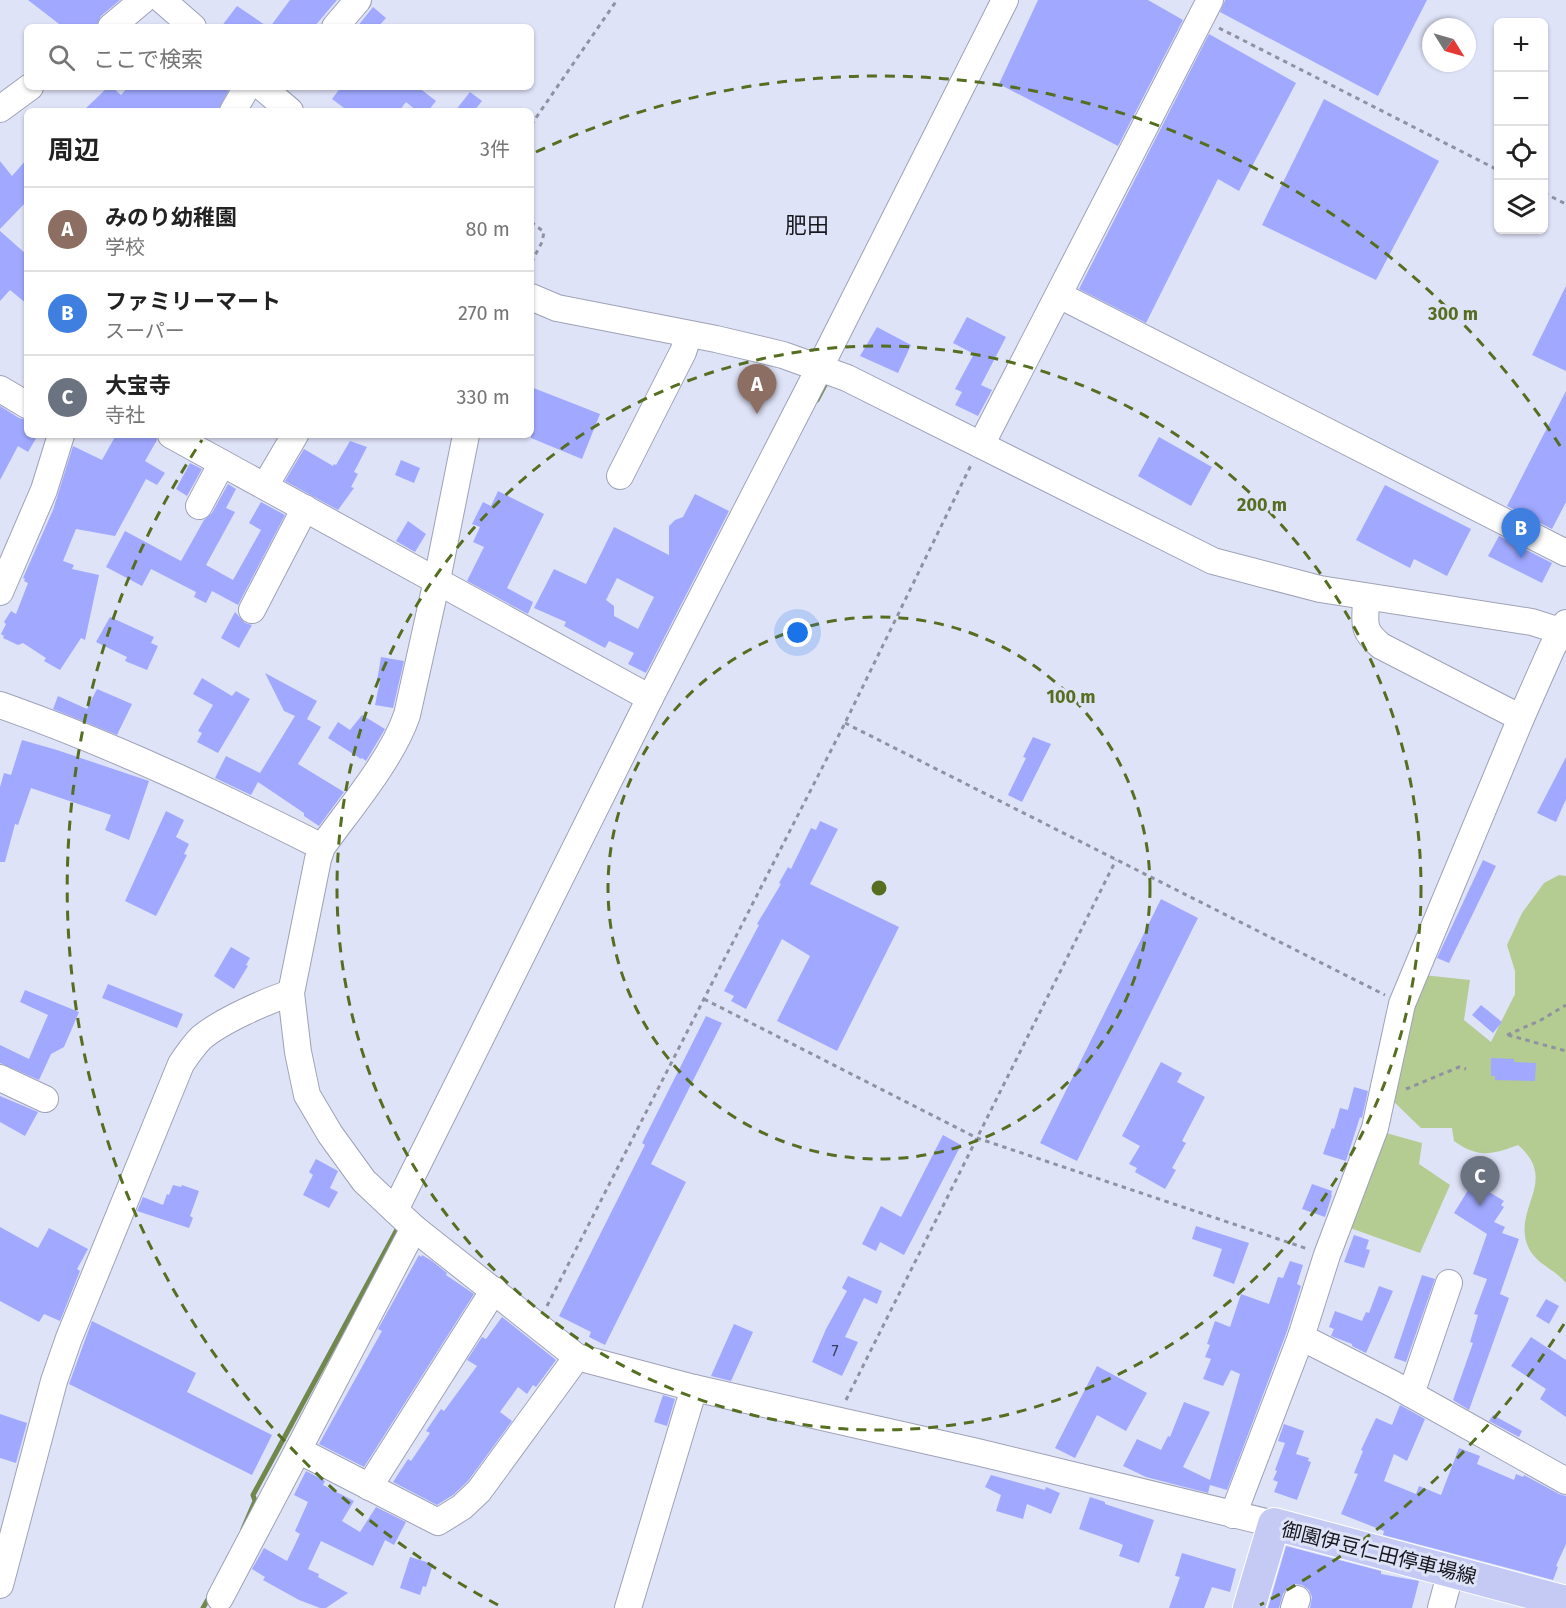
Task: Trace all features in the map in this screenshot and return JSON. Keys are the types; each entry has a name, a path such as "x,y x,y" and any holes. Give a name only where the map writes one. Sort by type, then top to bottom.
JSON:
{"main road":[{"name":"御園伊豆仁田停車場線","path":"1249,1608 1274,1524 1451,1571 1527,1600 1566,1602"}],"street":[{"path":"115,24 143,0"},
{"path":"162,0 190,24"},
{"path":"338,24 358,0"},
{"path":"396,1210 650,698 829,371 1005,0"},
{"path":"981,445 1205,9"},
{"path":"0,109 26,90"},
{"path":"235,108 246,90"},
{"path":"1059,295 1566,553"},
{"path":"534,298 557,308 783,355 829,371 1213,561 1320,589 1564,629 1521,717 1402,1004 1375,1128 1233,1515"},
{"path":"620,476 683,352 689,334"},
{"path":"0,389 24,403"},
{"path":"0,592 44,490 60,438"},
{"path":"176,438 650,698"},
{"path":"266,486 293,438"},
{"path":"465,438 407,715 402,730 387,755 322,847 291,993 298,1052 307,1095 330,1134 364,1181 414,1228 577,1357 694,1388 977,1452 1274,1524"},
{"path":"199,506 222,463"},
{"path":"252,610 305,508"},
{"path":"1366,597 1368,636 1381,646 1521,717"},
{"path":"0,705 102,743 211,791 322,847"},
{"path":"2,1569 54,1381 69,1338 181,1065 189,1050 210,1031 269,1000 291,993"},
{"path":"0,1078 45,1099"},
{"path":"220,1598 414,1228"},
{"path":"369,1486 494,1290"},
{"path":"1418,1398 1455,1292"},
{"path":"1300,1336 1418,1398 1566,1481"},
{"path":"298,1450 438,1522 462,1507 478,1491 577,1357"},
{"path":"627,1608 694,1388"},
{"path":"1441,1608 1451,1571"}],"path":[{"path":"534,121 617,0"},
{"path":"1205,9 1494,168"},
{"path":"1548,195 1566,204"},
{"path":"534,224 544,232 542,242 534,257"},
{"path":"538,1324 845,723 981,445"},
{"path":"845,723 1402,1004"},
{"path":"836,1420 1116,860"},
{"path":"704,999 976,1138 1327,1255"},
{"path":"1566,1005 1541,1020 1507,1035 1566,1051"},
{"path":"1382,1095 1389,1096 1459,1067 1466,1069"}],"green space":[{"path":"1559,875 1566,876 1566,1283 1534,1256 1527,1244 1526,1218 1533,1194 1535,1170 1530,1158 1518,1145 1492,1153 1470,1150 1454,1141 1452,1128 1421,1128 1392,1100 1423,975 1470,980 1464,1020 1491,1042 1515,994 1515,971 1507,945 1522,913 1544,883"},
{"path":"1379,1131 1422,1143 1419,1164 1450,1185 1420,1253 1342,1225"}],"building":[{"path":"28,0 120,0 101,16 97,24 59,24"},
{"path":"290,0 337,0 317,24 272,24"},
{"path":"1038,0 1148,0 1183,20 1118,146 999,84"},
{"path":"1225,0 1427,0 1378,96 1220,12"},
{"path":"237,6 264,24 223,24"},
{"path":"373,7 386,18 381,24 359,24"},
{"path":"1209,34 1296,83 1239,191 1218,179 1146,323 1079,289"},
{"path":"105,90 115,90 121,95 125,90 228,90 220,108 86,108"},
{"path":"339,90 422,90 436,101 430,108 413,108 406,102 401,108 344,108 332,99"},
{"path":"470,92 482,101 476,108 457,108"},
{"path":"1324,99 1439,161 1376,280 1262,225"},
{"path":"0,161 12,176 24,162 24,204 0,229"},
{"path":"0,231 24,252 24,302 10,290 0,301"},
{"path":"1566,286 1566,371 1532,355"},
{"path":"967,317 1006,337 981,385 992,390 978,416 955,405 962,392 955,389 974,354 953,343"},
{"path":"877,327 911,345 898,373 860,356"},
{"path":"534,388 600,414 582,459 531,438 534,438"},
{"path":"1566,391 1566,502 1552,529 1507,506"},
{"path":"0,406 24,419 24,438 36,438 28,452 18,446 0,480"},
{"path":"1159,437 1212,467 1191,506 1138,476"},
{"path":"114,438 157,438 145,461 165,473 157,485 146,479 115,536 76,529 63,561 74,565 72,569 99,575 85,640 81,638 60,670 44,661 46,658 23,643 18,645 3,638 1,634 6,624 4,622 11,611 16,614 28,583 23,578 53,510 73,446 102,460"},
{"path":"350,441 367,447 354,472 358,474 351,487 354,488 338,510 285,481 304,449 333,466 336,465"},
{"path":"401,460 420,468 414,483 395,475"},
{"path":"190,463 202,469 187,496 176,489"},
{"path":"228,484 236,489 226,508 235,512 206,565 233,580 261,530 249,523 261,502 285,515 238,605 212,591 206,603 194,597 196,592 151,569 142,586 106,567 125,531 181,561"},
{"path":"1385,485 1471,529 1447,576 1414,559 1410,568 1356,540"},
{"path":"498,491 544,514 507,588 533,602 528,614 467,581 484,547 473,542 480,527 472,524 483,502 491,506"},
{"path":"695,494 729,511 646,673 628,664 634,653 609,641 605,648 564,626 566,622 534,608 554,569 586,584 614,527 669,555 669,526 675,520 683,517","holes":["617,578 654,597 638,629 614,616 614,606 606,600"]},
{"path":"408,521 426,534 415,552 396,541"},
{"path":"1499,536 1552,563 1542,583 1488,556"},
{"path":"235,612 245,623 252,625 239,648 221,638"},
{"path":"110,617 154,637 151,643 158,646 147,670 125,661 127,657 96,642"},
{"path":"381,657 404,661 393,708 375,705 380,681 377,681"},
{"path":"265,673 317,701 307,719 321,727 298,764 344,792 319,826 258,782 251,795 215,778 226,756 260,773 295,716 284,711"},
{"path":"202,678 232,696 236,691 250,699 218,753 197,742 202,733 198,731 213,705 193,694"},
{"path":"97,689 132,704 117,735 53,709 58,696 87,709"},
{"path":"362,715 385,729 366,761 328,738 338,722 350,730"},
{"path":"1033,737 1051,744 1022,802 1008,795 1026,758 1023,757"},
{"path":"22,740 149,781 129,840 105,830 111,815 31,788 18,825 15,824 5,862 0,862 0,787 4,773 11,775"},
{"path":"1566,757 1566,799 1556,822 1537,813"},
{"path":"166,811 184,820 176,837 189,844 184,854 187,855 156,916 125,901"},
{"path":"820,821 838,829 810,884 899,927 837,1051 777,1021 810,956 782,939 746,1009 731,1001 734,996 724,991 788,867 791,869 811,828 816,830"},
{"path":"1483,860 1496,866 1449,963 1437,958"},
{"path":"1161,899 1198,918 1077,1161 1040,1143"},
{"path":"231,947 250,958 246,965 248,966 234,989 214,976"},
{"path":"108,984 183,1014 177,1028 102,998"},
{"path":"25,990 79,1012 64,1047 51,1054 39,1080 0,1063 0,1045 29,1059 48,1015 20,1002"},
{"path":"1481,1005 1502,1022 1493,1033 1472,1015"},
{"path":"706,1016 722,1023 651,1164 686,1182 605,1345 589,1337 591,1332 559,1316 645,1145 642,1143"},
{"path":"1491,1058 1536,1063 1535,1081 1495,1080 1495,1076 1491,1076"},
{"path":"1161,1062 1182,1073 1177,1082 1205,1097 1182,1141 1186,1143 1172,1168 1176,1170 1165,1189 1135,1172 1137,1168 1129,1164 1140,1146 1122,1136"},
{"path":"1354,1087 1368,1091 1362,1118 1360,1117 1346,1161 1323,1154 1340,1108 1348,1110"},
{"path":"0,1096 38,1112 25,1136 0,1122"},
{"path":"943,1135 961,1145 904,1255 880,1242 876,1251 862,1244 881,1206 901,1217"},
{"path":"316,1159 338,1171 330,1188 338,1192 329,1208 303,1195 313,1175 309,1172"},
{"path":"1312,1184 1332,1191 1325,1217 1302,1209"},
{"path":"1476,1184 1504,1201 1501,1205 1504,1207 1494,1222 1505,1227 1502,1233 1519,1239 1500,1294 1509,1298 1469,1410 1453,1400 1473,1343 1470,1342 1478,1315 1474,1314 1487,1279 1473,1274 1487,1234 1454,1213 1470,1187 1473,1188"},
{"path":"173,1185 181,1187 182,1185 199,1191 190,1216 193,1218 189,1228 137,1211 143,1197 163,1205"},
{"path":"1196,1226 1249,1243 1234,1284 1213,1276 1222,1249 1192,1239"},
{"path":"0,1227 38,1248 49,1228 88,1249 77,1269 80,1271 60,1321 44,1314 39,1322 0,1301"},
{"path":"1354,1235 1369,1240 1366,1249 1370,1250 1364,1268 1344,1262"},
{"path":"419,1255 432,1261 447,1273 446,1275 474,1294 364,1467 319,1444 382,1331 378,1329"},
{"path":"1290,1261 1303,1265 1297,1284 1301,1286 1287,1331 1227,1490 1210,1485 1208,1493 1146,1477 1123,1466 1137,1439 1161,1450 1168,1436 1170,1437 1184,1402 1210,1412 1183,1467 1210,1480 1240,1374 1231,1370 1223,1386 1203,1379 1211,1359 1205,1357 1215,1321 1230,1327 1241,1294 1269,1304 1278,1277 1283,1278"},
{"path":"1422,1275 1435,1279 1406,1362 1394,1358"},
{"path":"848,1276 882,1291 877,1304 864,1298 845,1337 858,1342 842,1376 812,1362 826,1329 847,1291 842,1288"},
{"path":"1379,1286 1393,1291 1366,1353 1352,1344 1331,1336 1334,1329 1329,1327 1335,1311 1362,1321 1366,1312 1369,1313"},
{"path":"1546,1299 1559,1306 1549,1324 1536,1316"},
{"path":"502,1317 556,1360 536,1387 533,1385 527,1394 518,1387 500,1412 512,1421 468,1481 453,1495 437,1505 393,1482 408,1459 411,1461 430,1433 426,1431 441,1409 444,1411 477,1366 467,1360 482,1337 486,1339"},
{"path":"92,1321 196,1373 187,1392 272,1435 252,1475 69,1384"},
{"path":"734,1324 753,1332 731,1381 711,1376"},
{"path":"1531,1337 1566,1360 1566,1417 1540,1399 1546,1389 1511,1366"},
{"path":"1097,1366 1147,1393 1126,1431 1097,1415 1075,1458 1055,1448"},
{"path":"663,1395 675,1399 667,1426 654,1422"},
{"path":"1400,1405 1425,1419 1407,1461 1394,1454 1384,1481 1416,1494 1419,1486 1441,1495 1459,1448 1480,1456 1477,1464 1514,1480 1516,1474 1523,1477 1524,1475 1566,1496 1566,1544 1556,1566 1558,1567 1553,1580 1383,1535 1384,1531 1341,1514 1358,1474 1354,1473 1363,1451 1361,1450 1376,1418 1392,1425"},
{"path":"0,1414 27,1423 16,1463 0,1458"},
{"path":"1493,1415 1522,1431 1519,1437 1489,1421"},
{"path":"1284,1424 1304,1431 1296,1454 1309,1458 1308,1461 1311,1462 1297,1500 1274,1492 1278,1482 1273,1480 1277,1471 1275,1470 1285,1443 1278,1441"},
{"path":"306,1471 325,1481 323,1485 354,1501 342,1521 360,1532 376,1507 406,1522 394,1545 385,1540 373,1566 321,1541 308,1569 348,1593 326,1608 299,1600 263,1580 265,1577 252,1569 264,1548 287,1561 300,1534 295,1531 308,1502 294,1495"},
{"path":"991,1475 1045,1490 1046,1487 1060,1493 1051,1514 1027,1504 1023,1519 996,1511 1001,1495 985,1487"},
{"path":"1090,1497 1154,1520 1139,1563 1119,1556 1123,1545 1079,1529"},
{"path":"1286,1546 1381,1571 1381,1574 1419,1581 1412,1608 1310,1608 1312,1597 1309,1590 1302,1585 1295,1584 1288,1587 1283,1594 1279,1608 1268,1608"},
{"path":"1182,1553 1236,1569 1230,1592 1212,1587 1204,1608 1169,1608 1180,1577 1175,1576"},
{"path":"410,1557 433,1564 426,1587 423,1586 420,1595 400,1588"}],"waterway":[{"path":"817,400 828,379"},
{"path":"243,1529 255,1501 253,1495 400,1224"},
{"path":"203,1608 211,1594"}],"place":[{"name":"みのり幼稚園","path":"757,414"},
{"name":"ファミリーマート","path":"1521,558"},
{"name":"大宝寺","path":"1480,1206"}],"district":[{"name":"肥田","path":"807,225"}]}
